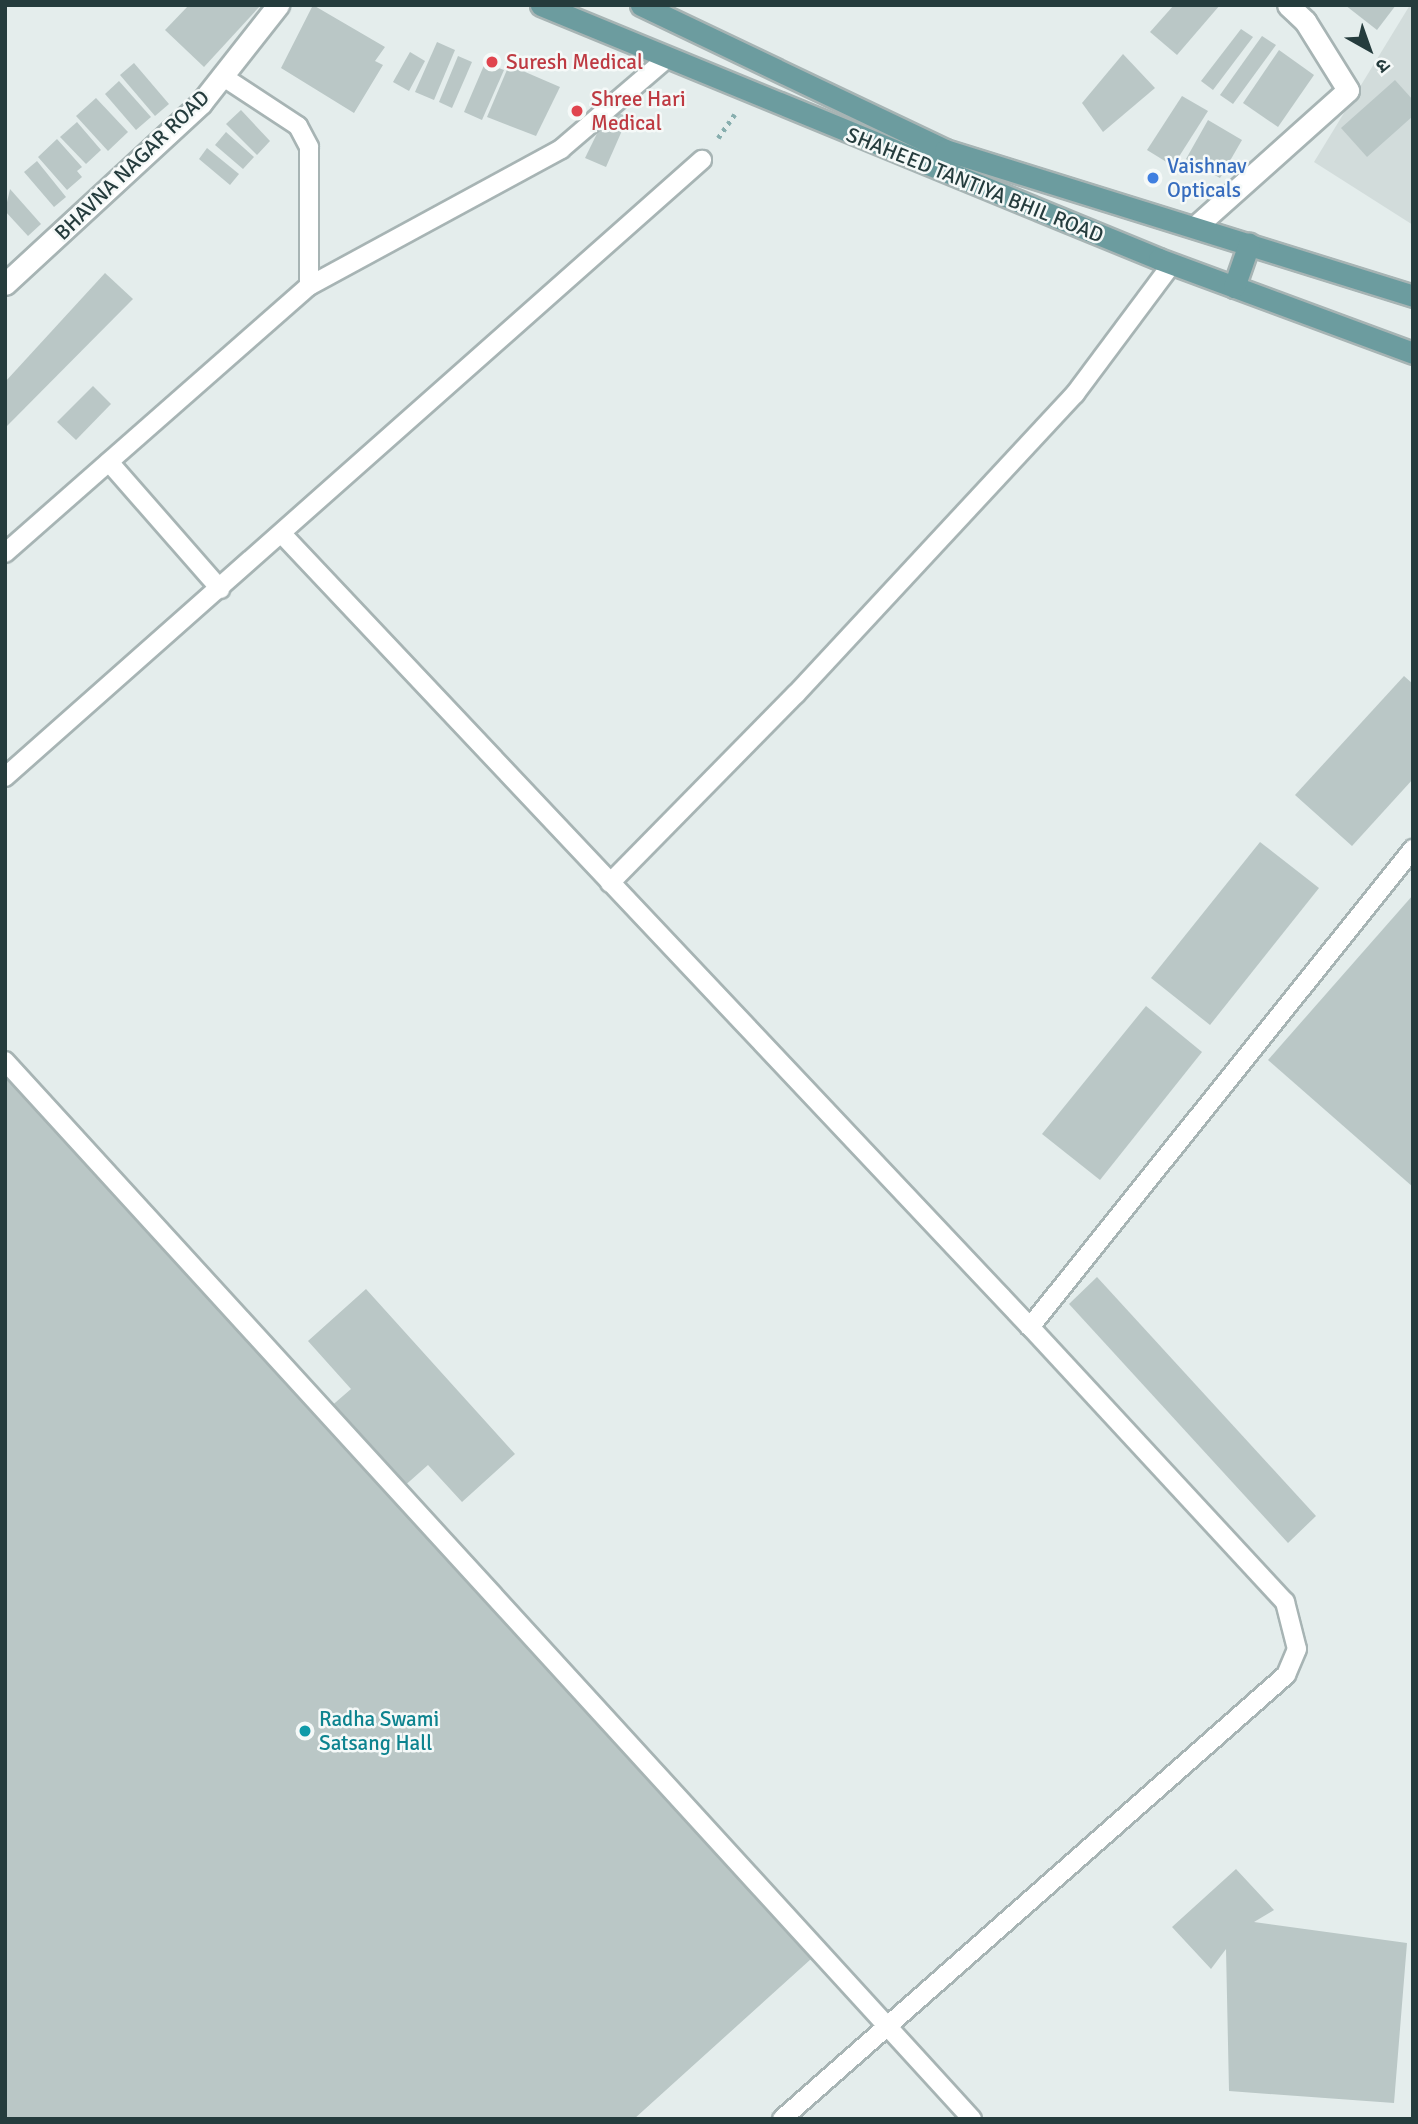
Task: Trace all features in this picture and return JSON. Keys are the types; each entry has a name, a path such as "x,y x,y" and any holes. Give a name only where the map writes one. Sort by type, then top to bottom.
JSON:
{"main road":[{"name":"SHAHEED TANTIYA BHIL ROAD","path":"541,5 750,94 1172,264 1413,353"},
{"name":"SHAHEED TANTIYA BHIL ROAD","path":"641,5 945,149 1413,296"},
{"path":"1234,287 1249,244"}],"street":[{"name":"BHAVNA NAGAR ROAD","path":"5,284 201,103 278,5"},
{"path":"1195,227 1348,90 1312,13 1288,5"}],"lane":[{"path":"5,554 309,286 561,149 666,59"},
{"path":"222,76 298,126 309,147 309,286"},
{"path":"5,777 702,160"},
{"path":"610,883 796,694 1074,394 1172,264"},
{"path":"109,462 220,589"},
{"path":"282,534 1030,1327 1284,1602 1297,1649 1286,1675 782,2119"},
{"path":"1030,1327 1413,849"},
{"path":"5,1061 972,2119"}],"path":[{"path":"702,160 750,94"}],"shaded area":[{"path":"1410,5 1413,5 1413,225 1314,162"}],"building":[{"path":"189,5 261,5 204,67 165,30"},
{"path":"313,5 385,47 375,61 383,65 354,113 281,68"},
{"path":"1174,5 1220,5 1177,55 1150,32"},
{"path":"1345,5 1396,5 1377,30"},
{"path":"1241,29 1253,37 1213,90 1201,81"},
{"path":"1262,36 1276,45 1233,104 1220,95"},
{"path":"437,42 455,50 434,100 415,92"},
{"path":"1279,50 1314,75 1278,127 1243,103"},
{"path":"410,52 425,61 409,91 393,82"},
{"path":"1123,54 1155,88 1103,132 1082,103"},
{"path":"458,56 472,62 452,108 439,102"},
{"path":"134,63 169,104 155,116 120,75"},
{"path":"485,63 504,70 482,120 464,112"},
{"path":"509,65 560,87 536,136 487,117"},
{"path":"1395,80 1413,100 1413,116 1367,157 1341,128"},
{"path":"119,81 151,117 136,130 105,94"},
{"path":"1182,96 1208,111 1173,166 1147,150"},
{"path":"96,98 128,132 108,151 76,116"},
{"path":"609,109 628,117 606,167 585,158"},
{"path":"241,110 270,141 257,155 226,124"},
{"path":"1208,120 1242,140 1220,178 1186,159"},
{"path":"77,122 101,150 86,164 60,137"},
{"path":"226,132 254,157 243,169 215,145"},
{"path":"57,139 82,167 77,171 82,177 67,190 38,157"},
{"path":"207,148 239,174 230,185 199,159"},
{"path":"37,161 66,197 54,207 24,172"},
{"path":"10,189 41,224 28,236 5,211"},
{"path":"105,273 133,299 5,428 5,382"},
{"path":"93,386 111,404 76,440 57,422"},
{"path":"1404,676 1413,684 1413,779 1352,846 1295,795"},
{"path":"1260,842 1319,888 1210,1025 1151,978"},
{"path":"1413,895 1413,1187 1268,1060"},
{"path":"1146,1006 1202,1052 1100,1180 1042,1134"},
{"name":"Radha Swami Satsang Hall","path":"5,1065 321,1415 351,1389 308,1341 366,1289 515,1454 462,1502 428,1465 393,1496 811,1959 634,2119 5,2119"},
{"path":"1097,1277 1316,1516 1288,1543 1069,1304"},
{"path":"1236,1869 1274,1910 1254,1922 1407,1943 1394,2103 1229,2091 1226,1949 1211,1969 1172,1927"}],"place":[{"name":"Suresh Medical","path":"492,62"},
{"name":"Shree Hari Medical","path":"577,111"},
{"name":"Vaishnav Opticals","path":"1153,178"},
{"name":"Radha Swami Satsang Hall","path":"305,1731"}]}
